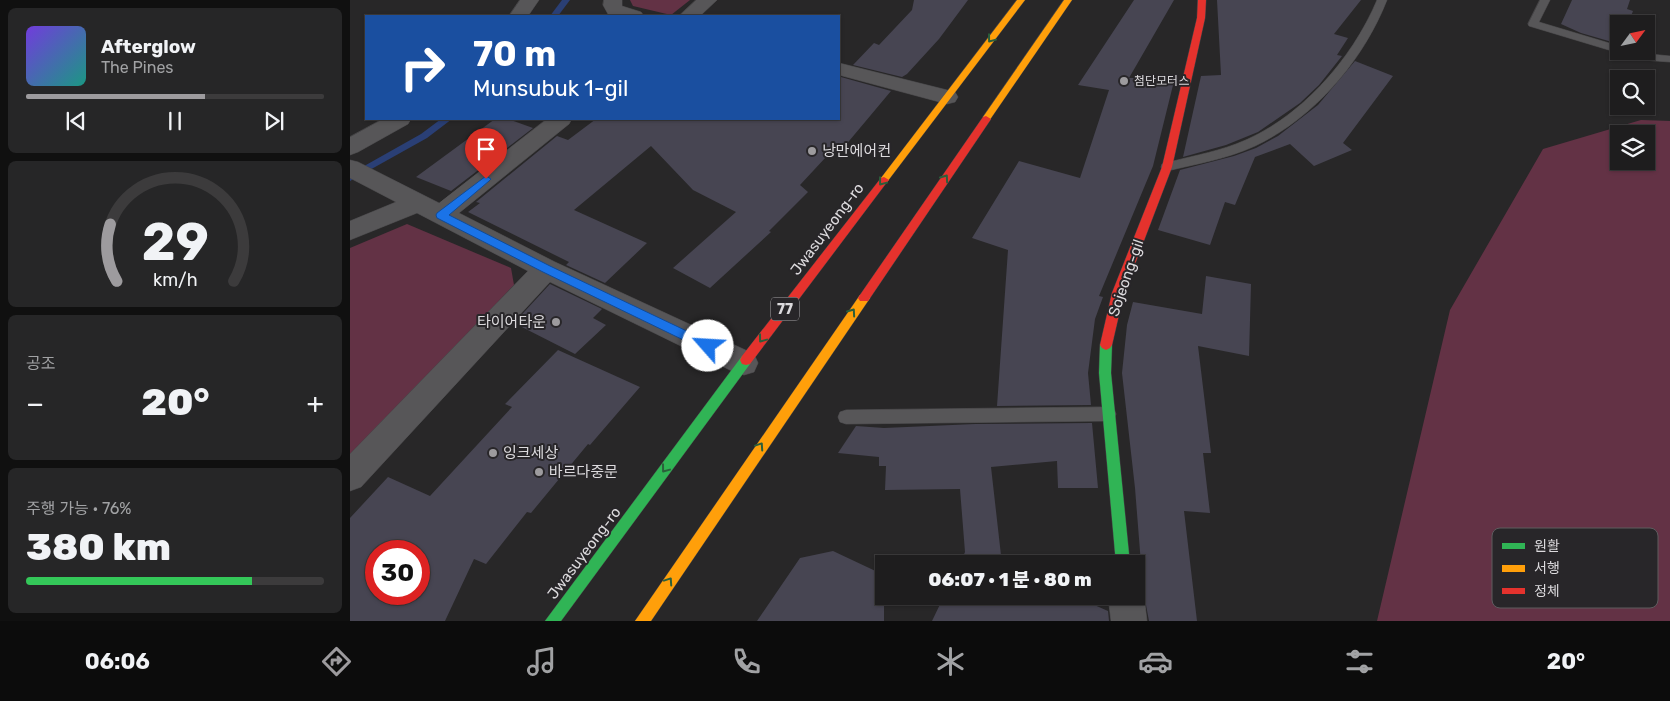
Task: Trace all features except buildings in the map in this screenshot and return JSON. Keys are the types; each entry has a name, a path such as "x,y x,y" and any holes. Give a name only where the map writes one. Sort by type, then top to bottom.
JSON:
{"main road":[{"name":"Jwasuyeong-ro","path":"552,621 744,363 1021,0"},
{"path":"653,617 1068,0"},
{"name":"Sojeong-gil","path":"1122,555 1108,414 1105,352 1107,333 1116,301 1167,167 1201,18 1202,0"}],"street":[{"path":"519,15 530,0"},
{"path":"613,0 612,5 615,10 631,15"},
{"path":"689,15 708,0"},
{"path":"840,69 947,97"},
{"path":"350,147 398,120"},
{"path":"441,215 560,120"},
{"path":"350,168 546,269 744,363"},
{"path":"350,231 417,203"},
{"path":"350,476 546,269"},
{"path":"1127,605 1128,621"}],"lane":[{"path":"1167,167 1241,148 1282,124 1304,106 1354,54 1376,16 1382,0"},
{"path":"1546,0 1532,24 1610,47"},
{"path":"1655,58 1670,59"},
{"path":"846,417 1108,414"}],"shaded area":[{"path":"630,0 690,0 671,15 633,6"},
{"path":"1641,120 1670,121 1670,621 1377,621 1450,310 1543,149 1610,129 1610,170 1655,170 1655,125 1624,125"},
{"path":"407,224 511,268 514,285 350,458 350,248"}],"waterway":[{"path":"555,15 566,0"},
{"path":"350,178 424,136 446,120"}],"traffic: fast":[{"path":"1106,345 1105,373 1122,555"},
{"path":"552,621 746,360"}],"traffic: slow":[{"path":"884,180 1021,0"},
{"path":"986,119 1068,0"},
{"path":"642,621 864,298"}],"traffic: jam":[{"path":"1106,345 1118,293 1167,167 1201,18 1202,0"},
{"path":"864,298 986,119"},
{"path":"746,360 884,180"}],"place":[{"name":"첨단모터스","path":"1124,81"},
{"name":"낭만에어컨","path":"812,151"},
{"name":"타이어타운","path":"556,322"},
{"name":"잉크세상","path":"493,453"},
{"name":"바르다중문","path":"539,472"}],"route":[{"path":"486,179 441,215 546,269 708,346"}]}
